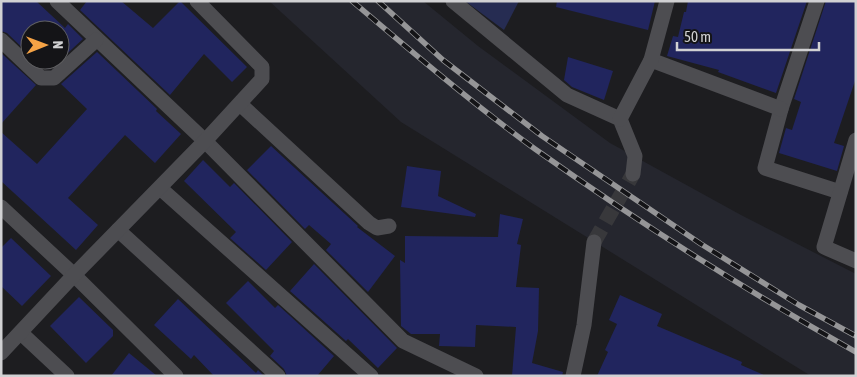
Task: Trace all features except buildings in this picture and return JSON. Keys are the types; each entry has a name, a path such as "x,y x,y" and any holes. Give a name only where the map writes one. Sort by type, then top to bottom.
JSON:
{"street":[{"path":"56,1 205,141 402,342 476,376"},
{"path":"1,353 262,79 262,67 197,1"},
{"path":"453,1 567,95 620,119 635,156 633,174"},
{"path":"620,119 651,60 667,1"},
{"path":"817,1 781,109 765,168 840,192"},
{"path":"1,40 41,78 54,78 96,40"},
{"path":"651,60 781,109"},
{"path":"240,104 369,223 377,228 389,226"},
{"path":"854,149 824,246 856,261"},
{"path":"160,188 371,376"},
{"path":"1,207 74,275 176,376"},
{"path":"118,230 278,376"},
{"path":"573,376 584,325 594,242"},
{"path":"21,333 67,376"}],"shaded area":[{"path":"269,1 423,1 478,46 610,143 741,215 856,274 856,376 811,376 401,122"},
{"path":"465,1 519,1 504,30"}],"tunnel":[{"path":"594,242 633,174"}],"railway":[{"path":"352,1 488,114 535,149 653,229 733,280 856,352"},
{"path":"378,1 443,60 542,136 701,244 799,305 856,336"}]}
